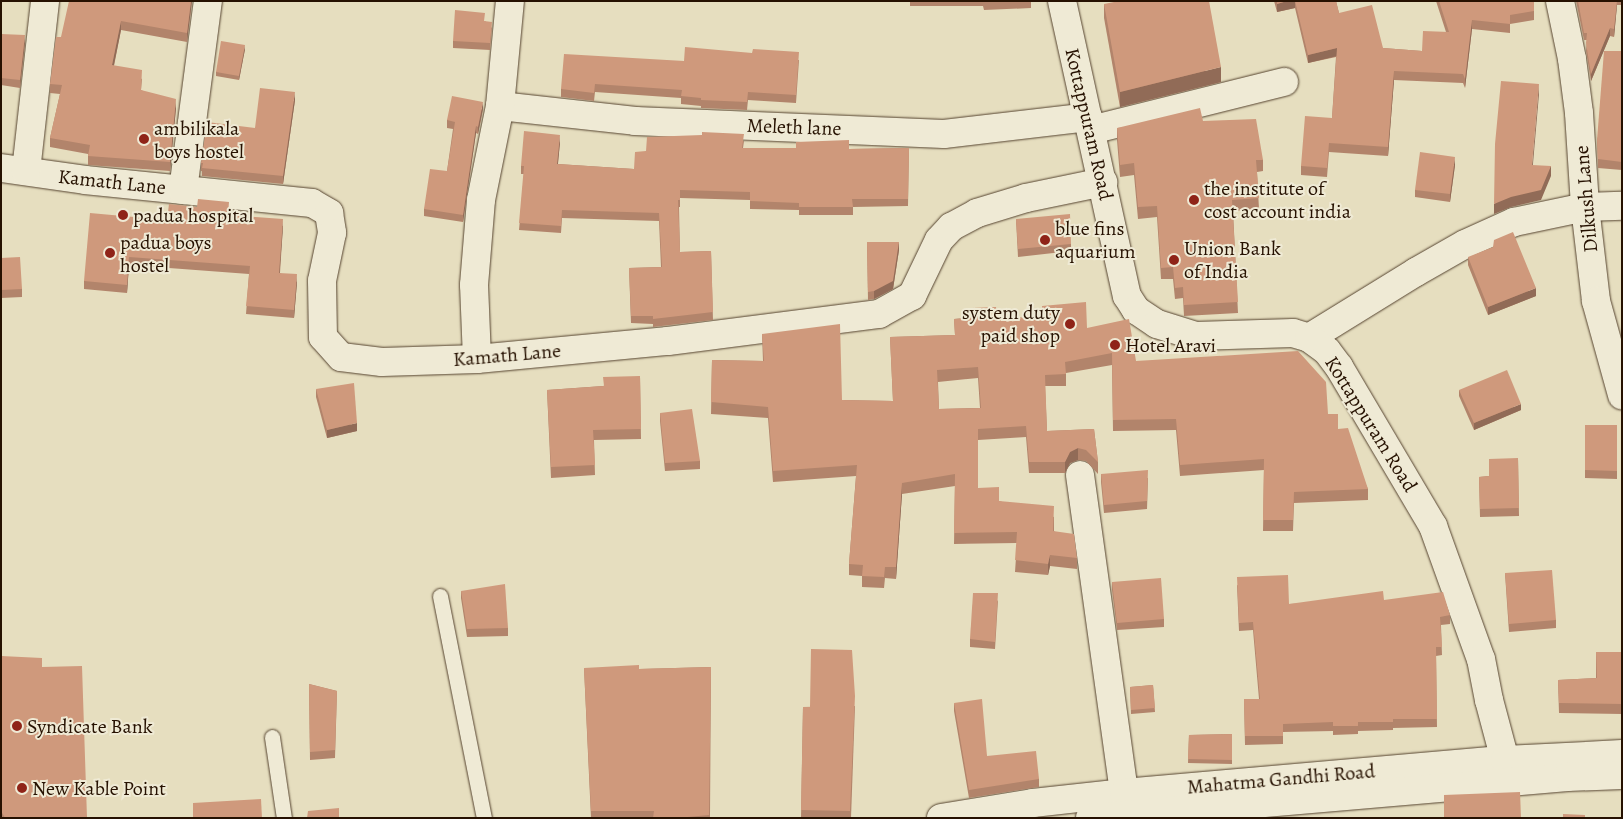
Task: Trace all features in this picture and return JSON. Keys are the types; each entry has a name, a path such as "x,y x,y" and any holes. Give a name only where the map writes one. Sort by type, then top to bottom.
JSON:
{"street":[{"path":"14,170 46,1"},
{"path":"184,190 208,1"},
{"path":"477,359 474,285 481,200 500,106 510,1"},
{"name":"Kottappuram Road","path":"1062,1 1127,296 1136,310 1158,324 1196,336 1293,333 1310,338 1326,351 1339,367 1433,526 1481,659 1488,700 1507,771"},
{"name":"Dilkush Lane","path":"1560,1 1572,59 1579,113 1585,207 1596,301 1622,395"},
{"name":"Meleth lane","path":"500,106 635,121 944,134 1089,123 1284,82"},
{"name":"Kamath Lane","path":"14,170 85,180 312,203 329,213 332,233 322,281 323,337 342,358 382,362 477,359 668,341 879,314 912,296 939,240 952,227 977,213 1026,198 1103,182"},
{"path":"1310,338 1465,244 1514,222 1585,207 1622,206"},
{"path":"1080,475 1123,808"},
{"name":"Mahatma Gandhi Road","path":"941,818 1033,803 1123,808 1507,771 1622,754"},
{"name":"Mahatma Gandhi Road","path":"1507,771 1622,774"},
{"name":"Mahatma Gandhi Road","path":"1090,818 1123,808"}],"lane":[{"path":"440,596 484,818"},
{"path":"272,737 284,818"}],"building":[{"path":"69,1 191,1 187,33 121,21 112,65 142,70 141,90 176,99 170,162 88,156 90,145 50,138 62,85 50,84 56,37 61,37"},
{"path":"1119,1 1209,1 1221,67 1120,92 1104,4"},
{"path":"1295,1 1336,1 1339,13 1372,5 1383,48 1422,51 1423,31 1449,32 1439,1 1534,1 1534,11 1510,15 1510,24 1472,20 1465,79 1463,74 1394,71 1388,147 1329,143 1327,168 1301,166 1305,116 1332,118 1337,48 1308,55"},
{"path":"1578,1 1617,1 1614,29 1610,28 1591,74 1586,43 1587,33 1584,33"},
{"path":"455,10 485,13 484,21 492,22 490,43 453,41"},
{"path":"1,34 25,35 20,80 1,78"},
{"path":"221,41 245,45 239,76 216,72"},
{"path":"685,47 752,53 753,49 799,52 796,95 748,92 747,102 701,100 701,98 681,96 682,90 595,84 594,93 561,89 564,54 684,61"},
{"path":"1604,51 1622,51 1622,162 1598,159 1597,140"},
{"path":"1501,81 1539,84 1532,165 1551,166 1541,190 1511,197 1494,204 1495,144"},
{"path":"260,88 295,92 283,176 202,168 203,163 201,163 207,122 255,128"},
{"path":"452,96 483,102 478,127 476,126 463,215 424,209 430,169 447,171 455,122 447,120"},
{"path":"1200,108 1203,121 1256,119 1263,160 1256,160 1259,198 1232,200 1238,302 1184,305 1183,287 1175,288 1173,267 1161,268 1157,206 1138,207 1134,163 1120,165 1117,128"},
{"path":"524,131 560,135 557,164 634,169 635,152 646,151 647,137 702,135 702,132 744,134 742,148 796,148 796,142 849,140 849,149 909,148 908,199 852,199 853,207 799,207 799,203 750,201 750,192 680,190 680,200 678,200 680,252 711,251 713,312 653,319 653,316 631,316 629,268 662,267 659,213 562,210 561,226 519,223 524,166 521,166"},
{"path":"1420,152 1455,157 1450,194 1415,190"},
{"path":"198,199 229,202 228,215 283,219 279,273 297,274 294,310 246,306 250,266 129,257 127,285 84,281 90,213 167,220 169,204 197,207"},
{"path":"1070,214 1071,244 1018,249 1016,219"},
{"path":"1513,232 1536,288 1488,307 1468,257 1493,247 1494,240"},
{"path":"867,242 899,242 893,281 874,291 868,292"},
{"path":"20,257 22,289 1,290 1,258"},
{"path":"1086,302 1087,328 1129,319 1136,361 1298,351 1326,382 1328,414 1338,414 1338,429 1348,428 1368,489 1294,492 1293,520 1263,520 1264,459 1180,465 1176,419 1113,420 1112,353 1065,362 1066,374 1045,375 1047,431 1094,429 1098,462 1086,450 1078,448 1070,452 1065,462 1029,462 1026,426 978,429 978,488 999,487 999,501 1054,506 1053,531 1074,534 1077,558 1050,555 1048,564 1015,560 1017,532 954,533 955,474 902,483 896,567 885,567 884,577 862,576 863,565 849,564 857,465 773,471 768,407 711,402 712,360 764,361 762,334 840,324 842,400 893,401 890,337 955,335 954,319 972,318 972,308 996,307 997,315 1043,320 1042,306","holes":["978,367 981,408 939,409 937,370"]},
{"path":"1507,370 1521,404 1474,423 1459,390"},
{"path":"640,376 641,429 593,430 595,465 551,467 547,390 604,386 603,377"},
{"path":"354,383 357,423 327,430 316,389"},
{"path":"692,409 700,461 665,463 660,413"},
{"path":"1585,425 1617,425 1617,471 1585,470"},
{"path":"1518,458 1519,508 1480,509 1479,477 1489,476 1489,459"},
{"path":"1148,470 1147,501 1104,505 1101,474"},
{"path":"1552,570 1556,620 1509,624 1505,573"},
{"path":"1288,575 1289,604 1383,591 1384,600 1443,592 1450,615 1440,617 1442,647 1436,647 1437,719 1393,719 1393,722 1358,722 1358,726 1333,726 1333,722 1283,724 1283,736 1245,736 1244,699 1260,699 1253,622 1239,623 1237,577"},
{"path":"1161,578 1164,619 1117,623 1112,582"},
{"path":"505,584 508,628 467,629 461,591"},
{"path":"973,593 998,593 995,642 970,639"},
{"path":"811,649 852,650 855,696 850,811 801,810 803,707 810,707"},
{"path":"1596,652 1622,652 1622,704 1559,703 1558,680 1597,678"},
{"path":"1,656 42,658 42,667 82,666 87,818 5,818 1,811"},
{"path":"639,665 639,669 711,667 709,815 653,818 654,811 591,811 584,668"},
{"path":"309,684 337,691 335,750 310,752"},
{"path":"1153,685 1155,708 1131,710 1130,687"},
{"path":"982,699 987,756 1036,751 1039,779 969,790 954,703"},
{"path":"1232,734 1232,760 1188,759 1189,735"},
{"path":"1520,792 1521,818 1444,818 1444,795"},
{"path":"261,799 262,818 193,818 193,803"},
{"path":"339,808 339,818 307,818 308,811"},
{"path":"1563,814 1585,815 1585,818 1563,818"}],"place":[{"name":"ambilikala boys hostel","path":"144,139"},
{"name":"the institute of cost account india","path":"1194,200"},
{"name":"padua hospital","path":"123,215"},
{"name":"blue fins aquarium","path":"1045,240"},
{"name":"padua boys hostel","path":"110,253"},
{"name":"Union Bank of India","path":"1174,260"},
{"name":"system duty paid shop","path":"1070,324"},
{"name":"Hotel Aravi","path":"1115,345"},
{"name":"Syndicate Bank","path":"17,726"},
{"name":"New Kable Point","path":"22,788"}]}
